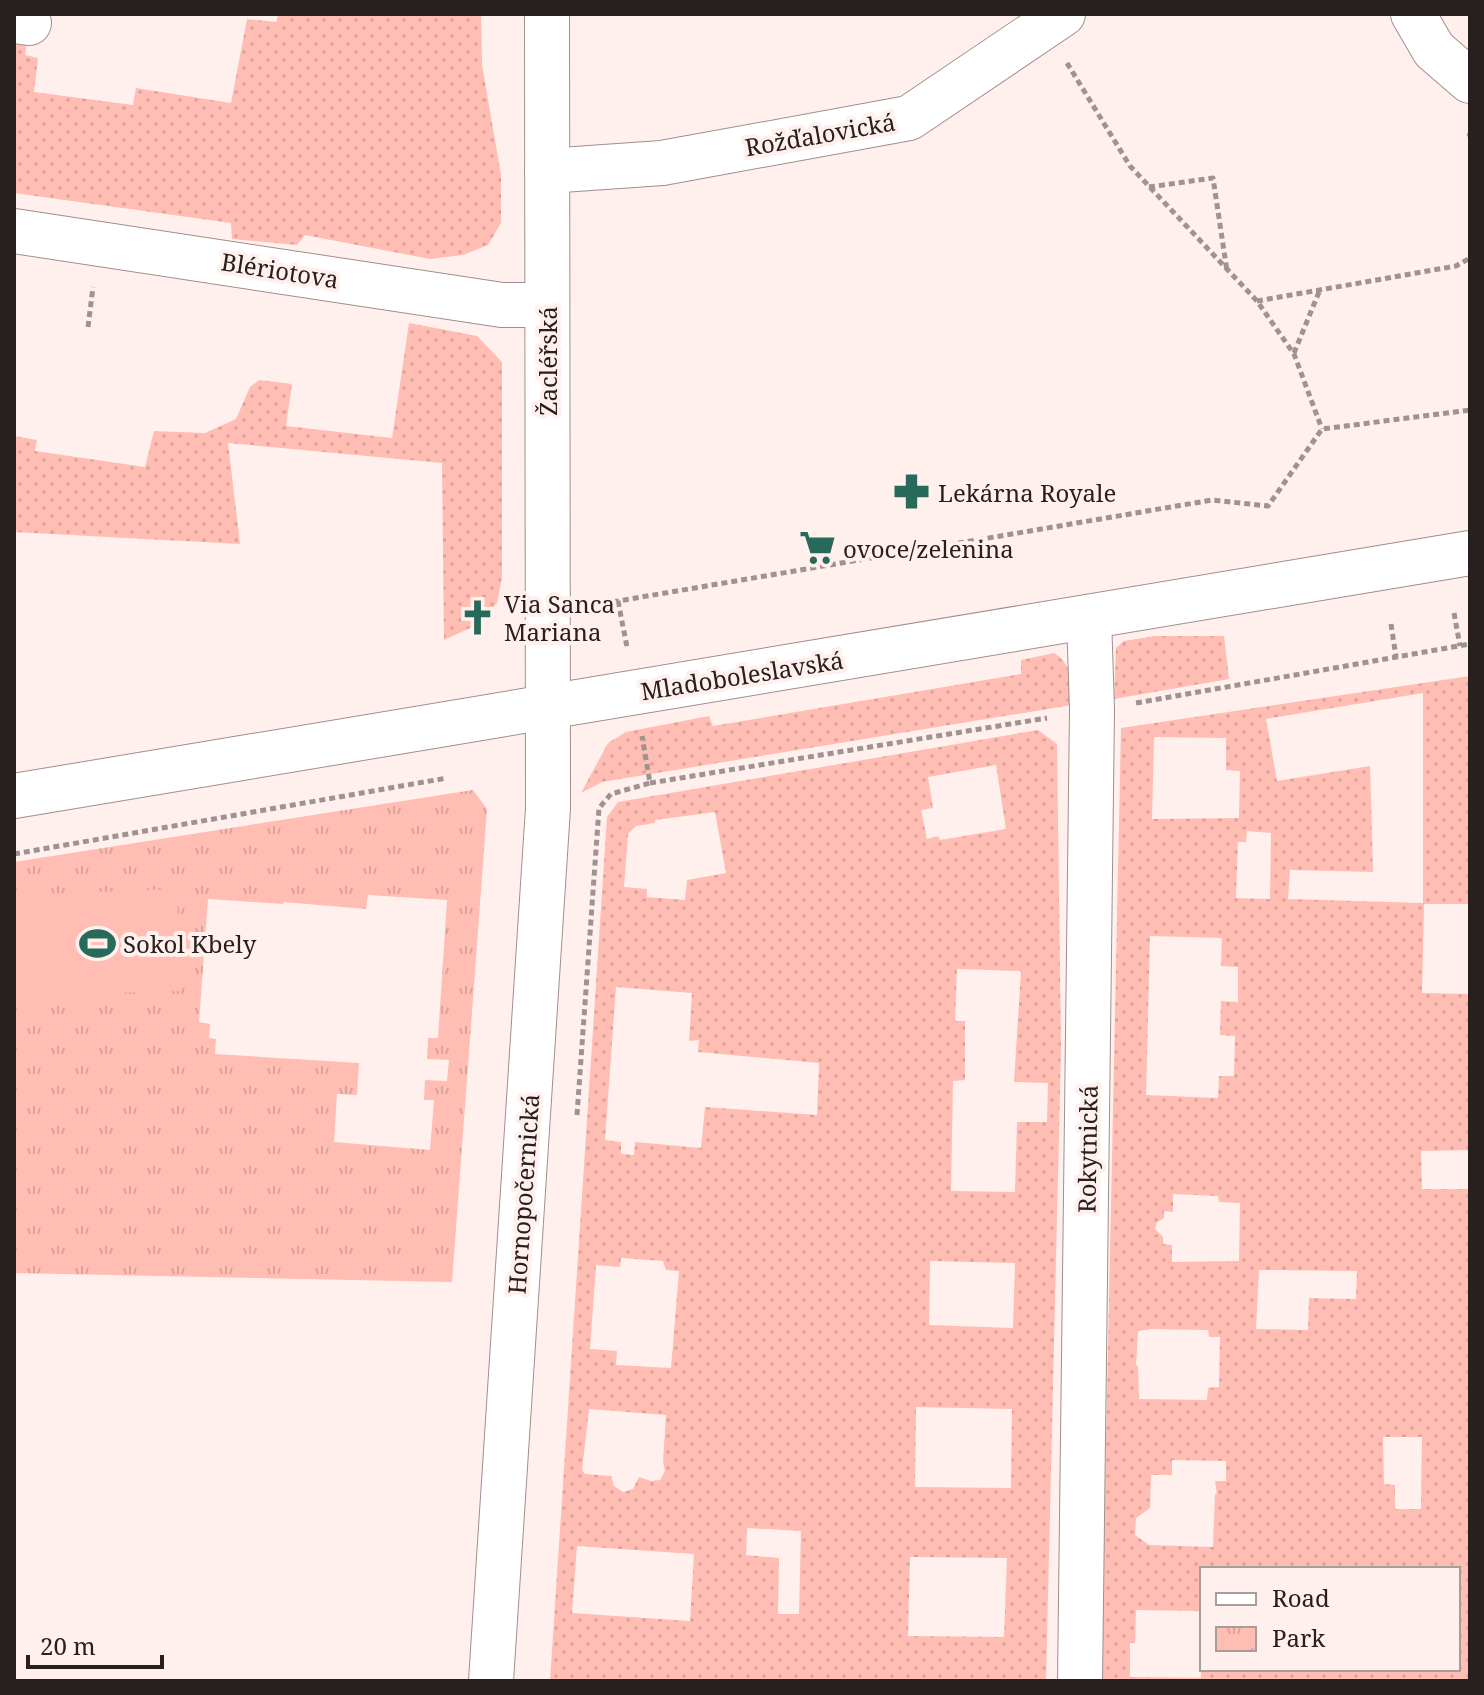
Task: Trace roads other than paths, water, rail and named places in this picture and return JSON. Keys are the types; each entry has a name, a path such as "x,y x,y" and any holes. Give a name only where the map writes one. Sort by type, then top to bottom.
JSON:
{"street":[{"name":"Žacléřská","path":"547,14 548,707"},
{"path":"1413,14 1434,50 1470,81"},
{"name":"Rožďalovická","path":"547,171 662,163 909,118 1054,20"},
{"name":"Blériotova","path":"14,231 502,305 547,305"},
{"name":"Mladoboleslavská","path":"14,796 1470,553"},
{"name":"Rokytnická","path":"1080,1681 1092,741 1089,617"},
{"name":"Hornopočernická","path":"491,1681 547,830 548,707"}],"place":[{"name":"Lekárna Royale","path":"912,492"},
{"name":"ovoce/zelenina","path":"817,548"},
{"name":"Via Sanca Mariana","path":"478,617"},
{"name":"Sokol Kbely","path":"97,943"}]}
